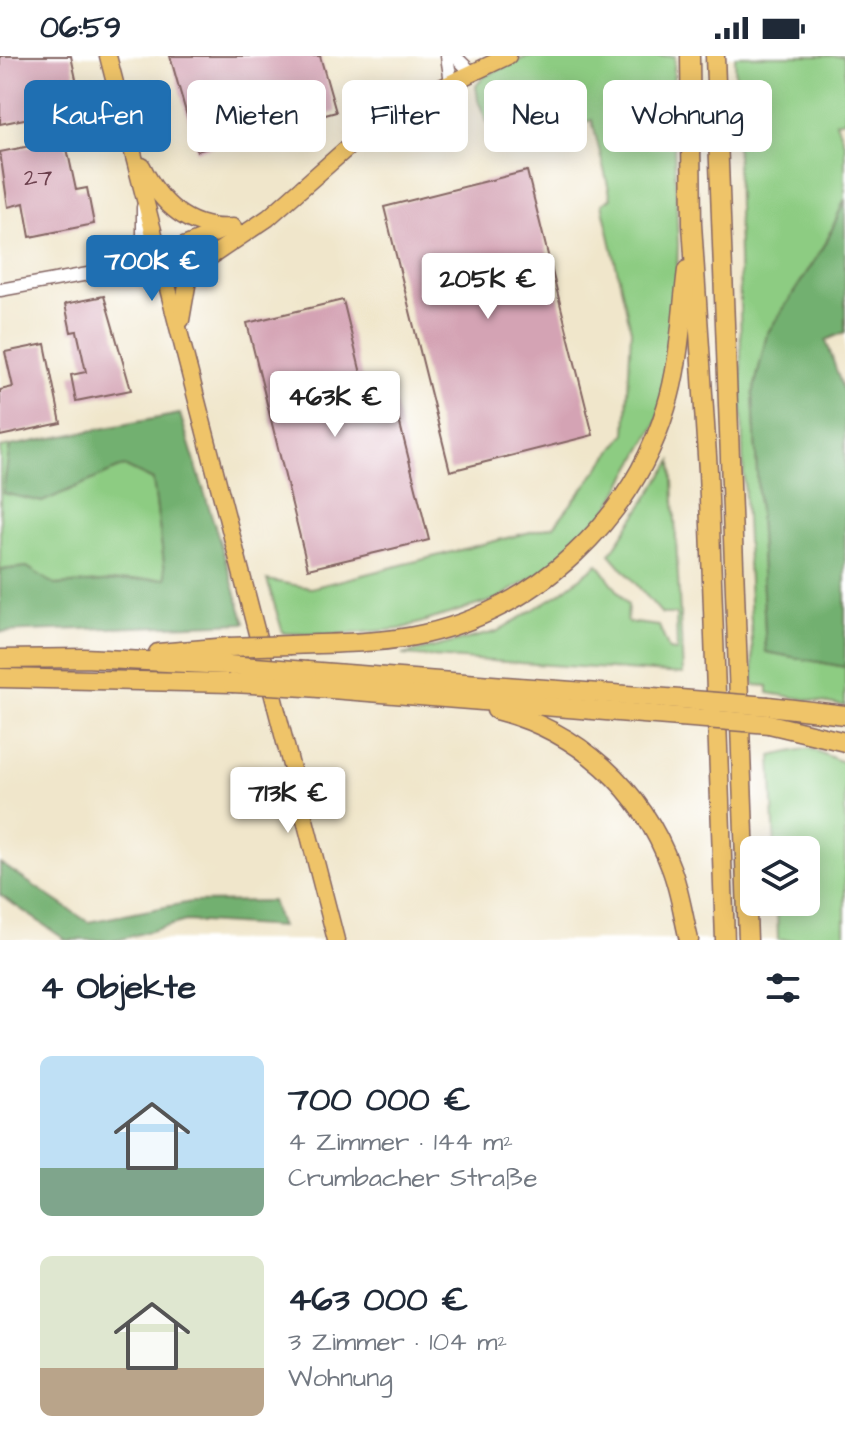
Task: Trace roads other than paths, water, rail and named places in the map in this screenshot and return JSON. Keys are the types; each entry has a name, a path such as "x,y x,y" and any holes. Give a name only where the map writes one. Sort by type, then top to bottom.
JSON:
{"highway":[{"path":"690,56 692,224 708,471 725,940"},
{"path":"714,80 715,56"},
{"path":"714,80 723,56"},
{"path":"717,152 748,940"},
{"path":"0,678 229,665 291,645 394,639 455,625 526,591 587,542 608,518 643,466 666,408 674,377 692,224"},
{"path":"0,659 84,658 229,665 455,699 680,708"},
{"path":"306,679 768,715 845,715"},
{"path":"455,699 548,727 579,746 626,789 645,813 672,870 689,940"},
{"path":"768,715 845,742"}],"main road":[{"path":"455,80 508,56"},
{"path":"131,152 180,329 336,940"},
{"path":"135,152 150,183 165,204 197,223 233,227"},
{"path":"180,329 188,280 207,259 280,206 342,152"},
{"path":"160,261 280,206"},
{"path":"160,261 207,259"}],"street":[{"path":"447,56 451,80"},
{"path":"455,56 471,72"},
{"path":"134,260 143,242 143,200"},
{"path":"99,272 134,260 160,261"},
{"path":"0,290 160,261"}]}
